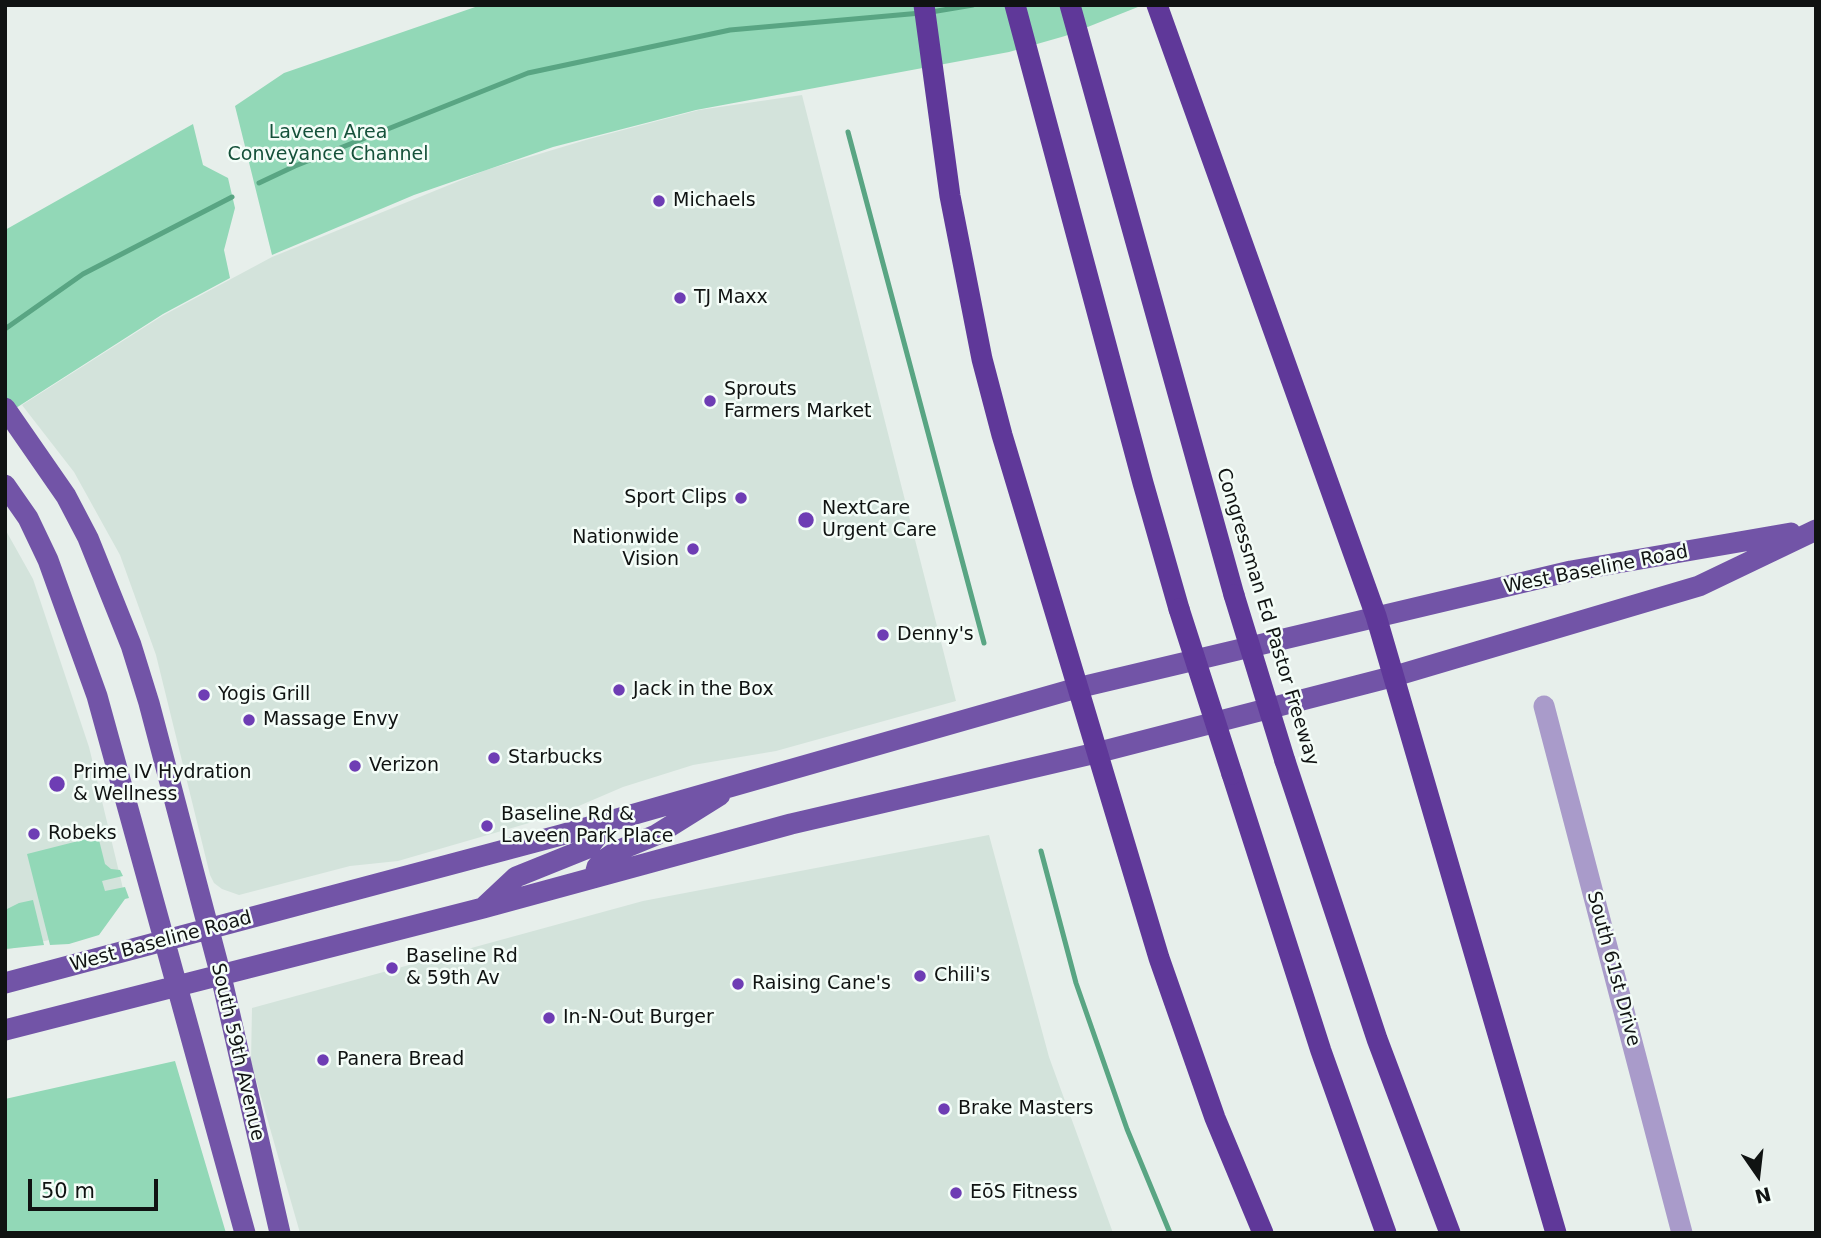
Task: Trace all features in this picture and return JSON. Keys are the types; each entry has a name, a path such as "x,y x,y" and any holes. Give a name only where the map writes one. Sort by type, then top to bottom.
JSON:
{"highway":[{"path":"924,5 950,196 982,359 1020,499 1189,1049 1214,1118 1263,1233"},
{"path":"1016,5 1179,610 1321,1051 1386,1233"},
{"path":"1157,5 1376,616 1556,1233"},
{"name":"Congressman Ed Pastor Freeway","path":"1073,14 1234,595 1285,761 1377,1039 1450,1233"}],"main road":[{"name":"South 59th Avenue","path":"5,408 66,496 88,538 128,636 149,703 221,976 280,1233"},
{"path":"5,485 28,518 48,560 97,696 245,1233"},
{"name":"West Baseline Road","path":"5,983 608,822 1077,688 1571,571 1816,529"},
{"name":"West Baseline Road","path":"221,976 791,824 1096,752 1395,676 1699,586 1816,529"},
{"path":"594,878 597,867 617,850 656,835 736,784"},
{"path":"483,908 516,877 588,848 608,822"},
{"path":"5,1030 221,976"}],"street":[{"name":"South 61st Drive","path":"1544,706 1682,1233"}],"shaded area":[{"path":"802,95 956,701 776,751 693,765 623,787 560,814 398,861 350,866 239,895 222,889 214,883 210,875 156,655 120,555 74,472 22,405 162,316 272,257 486,170 699,110"},
{"path":"5,529 33,579 89,747 125,897 102,928 5,950"},
{"path":"989,835 1049,1057 1113,1233 300,1233 251,1062 252,1008 643,901"}],"green space":[{"name":"Laveen Area Conveyance Channel","path":"481,5 1143,5 1065,36 1009,52 696,110 553,147 414,195 272,255 235,106 284,73"},
{"name":"Laveen Area Conveyance Channel","path":"193,124 203,165 228,178 235,208 224,250 230,278 163,314 5,415 5,230"},
{"path":"98,836 105,864 111,869 120,870 123,876 102,881 105,891 125,887 129,898 125,899 99,935 69,944 50,945 27,854"},
{"path":"33,900 44,945 5,949 5,910"},
{"path":"175,1061 226,1233 5,1233 5,1099"}],"waterway":[{"path":"931,12 973,5"},
{"path":"259,183 295,166 528,73 730,30 921,13"},
{"path":"848,132 984,643"},
{"path":"5,329 83,274 232,197"},
{"path":"1041,851 1076,983 1127,1129 1170,1233"}],"place":[{"name":"Michaels","path":"659,201"},
{"name":"TJ Maxx","path":"680,298"},
{"name":"Sprouts Farmers Market","path":"710,401"},
{"name":"Sport Clips","path":"741,498"},
{"name":"NextCare Urgent Care","path":"806,520"},
{"name":"Nationwide Vision","path":"693,549"},
{"name":"Denny's","path":"883,635"},
{"name":"Jack in the Box","path":"619,690"},
{"name":"Yogis Grill","path":"204,695"},
{"name":"Massage Envy","path":"249,720"},
{"name":"Starbucks","path":"494,758"},
{"name":"Verizon","path":"355,766"},
{"name":"Prime IV Hydration & Wellness","path":"57,784"},
{"name":"Baseline Rd & Laveen Park Place","path":"487,826"},
{"name":"Robeks","path":"34,834"},
{"name":"Baseline Rd & 59th Av","path":"392,968"},
{"name":"Chili's","path":"920,976"},
{"name":"Raising Cane's","path":"738,984"},
{"name":"In-N-Out Burger","path":"549,1018"},
{"name":"Panera Bread","path":"323,1060"},
{"name":"Brake Masters","path":"944,1109"},
{"name":"EōS Fitness","path":"956,1193"}]}
